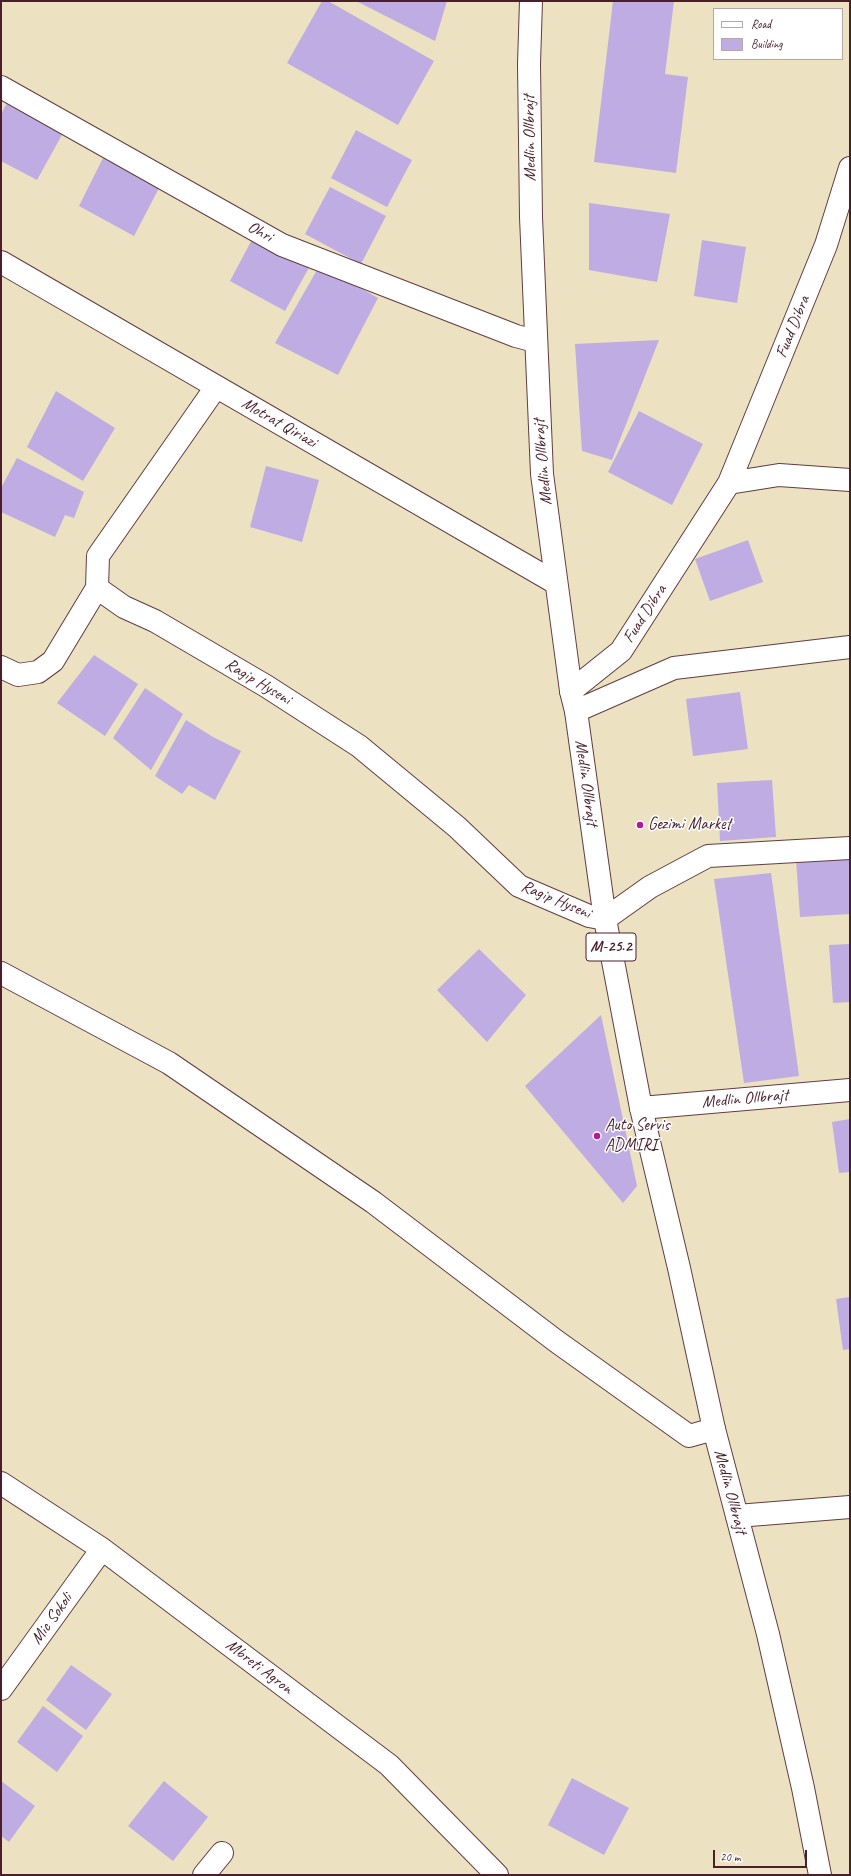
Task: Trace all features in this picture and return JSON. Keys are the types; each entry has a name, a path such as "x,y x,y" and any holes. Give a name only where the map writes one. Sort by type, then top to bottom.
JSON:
{"street":[{"name":"Medlin Ollbrajt","path":"531,1 529,64 535,341 542,474 556,583 605,919 641,1108 679,1268 714,1429 768,1634 803,1788 820,1875"},
{"name":"Ohri","path":"1,87 282,245 509,333 535,341"},
{"name":"Fuad Dibra","path":"573,701 621,651 729,483 826,245 850,168"},
{"name":"Motrat Qiriazi","path":"1,262 556,583"},
{"path":"1,667 18,675 38,672 53,661 98,588 98,556 216,387"},
{"path":"729,483 778,475 850,480"},
{"name":"Ragip Hyseni","path":"98,588 124,607 156,621 266,686 359,746 457,827 519,886 589,916 605,919"},
{"path":"573,701 674,668 850,647"},
{"path":"605,919 650,887 708,856 850,848"},
{"path":"1,973 175,1068 374,1202 556,1341 689,1436 714,1429"},
{"name":"Medlin Ollbrajt","path":"641,1108 850,1090"},
{"name":"Mbreti Agron","path":"1,1483 102,1549 389,1765 497,1875"},
{"path":"737,1516 850,1507"},
{"name":"Mic Sokoli","path":"1,1689 102,1549"},
{"path":"204,1875 222,1853"}],"building":[{"path":"322,1 328,1 434,61 398,125 287,63"},
{"path":"356,1 447,1 435,41"},
{"path":"613,1 674,1 665,74 688,77 676,173 594,162"},
{"path":"7,103 63,133 37,180 1,161 1,114"},
{"path":"356,130 412,160 387,207 331,178"},
{"path":"103,158 159,188 134,236 79,206"},
{"path":"330,187 386,216 361,264 305,234"},
{"path":"589,203 670,214 657,282 589,270"},
{"path":"255,234 311,264 285,311 230,281"},
{"path":"702,240 746,247 737,303 694,296"},
{"path":"320,265 378,298 338,375 275,343"},
{"path":"659,340 612,460 582,451 575,344"},
{"path":"56,391 115,428 83,481 27,447"},
{"path":"639,411 703,444 672,505 608,472"},
{"path":"17,458 84,492 74,518 65,515 55,537 1,512 1,488"},
{"path":"266,466 319,480 302,542 250,527"},
{"path":"748,540 763,582 710,601 695,559"},
{"path":"94,655 138,684 105,736 57,703"},
{"path":"145,688 183,714 151,770 113,738"},
{"path":"740,692 748,749 693,756 686,699"},
{"path":"186,720 213,737 241,751 215,800 189,785 182,794 155,776"},
{"path":"772,780 776,837 720,841 717,783"},
{"path":"850,856 850,914 800,917 796,859"},
{"path":"771,873 799,1076 744,1083 714,879"},
{"path":"850,944 850,1002 833,1003 829,945"},
{"path":"479,949 526,995 487,1042 437,990"},
{"name":"Auto Servis ADMIRI","path":"601,1015 637,1186 623,1203 525,1086"},
{"path":"850,1119 850,1172 839,1173 832,1122"},
{"path":"850,1297 850,1349 843,1350 836,1299"},
{"path":"71,1665 112,1694 86,1730 46,1700"},
{"path":"43,1706 83,1736 57,1772 17,1742"},
{"path":"572,1778 629,1808 604,1855 548,1825"},
{"path":"1,1781 35,1806 9,1842 1,1836"},
{"path":"164,1781 208,1817 173,1861 128,1826"}],"place":[{"name":"Gezimi Market","path":"640,825"},
{"name":"Auto Servis ADMIRI","path":"597,1136"}]}
